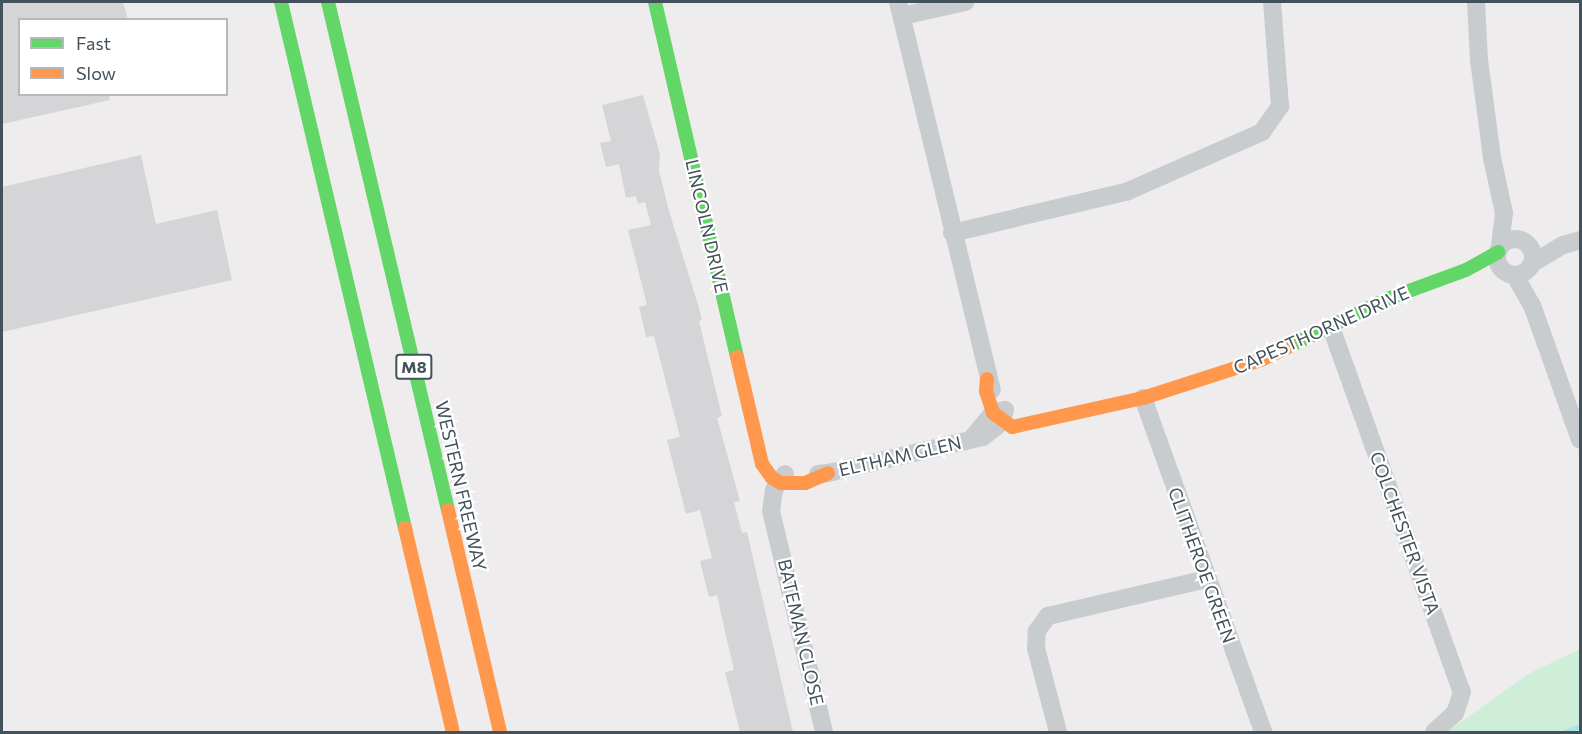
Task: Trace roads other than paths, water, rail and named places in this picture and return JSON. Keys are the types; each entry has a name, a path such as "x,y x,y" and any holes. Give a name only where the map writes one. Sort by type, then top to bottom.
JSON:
{"main road":[{"name":"M8","path":"281,2 453,732"},
{"name":"WESTERN FREEWAY","path":"328,2 500,732"},
{"name":"LINCOLN DRIVE","path":"655,2 760,451"},
{"name":"CAPESTHORNE DRIVE","path":"1034,422 1143,398 1261,360 1410,289 1466,270 1499,250"}],"street":[{"path":"965,2 900,9 987,379 1000,415"},
{"path":"952,233 1126,192 1262,132 1280,106 1272,2"},
{"path":"1476,2 1482,82 1504,213 1498,263 1521,269 1572,243"},
{"path":"1504,213 1521,240 1533,252 1521,269"},
{"path":"1499,250 1508,241 1572,243"},
{"path":"1521,269 1581,440"},
{"name":"CAPESTHORNE DRIVE","path":"1466,270 1521,269"},
{"name":"COLCHESTER VISTA","path":"1331,327 1462,692 1455,713 1434,732"},
{"name":"CLITHEROE GREEN","path":"1143,398 1263,732"},
{"name":"CAPESTHORNE DRIVE","path":"1000,415 1034,422"},
{"name":"ELTHAM GLEN","path":"783,480 828,473 971,439 993,431 1000,415"},
{"name":"LINCOLN DRIVE","path":"760,451 783,480"},
{"name":"BATEMAN CLOSE","path":"783,480 778,532 824,732"},
{"path":"1058,732 1045,677 1045,644 1049,632 1088,607 1207,579"}],"waterway":[{"path":"1565,732 1580,726"}]}
